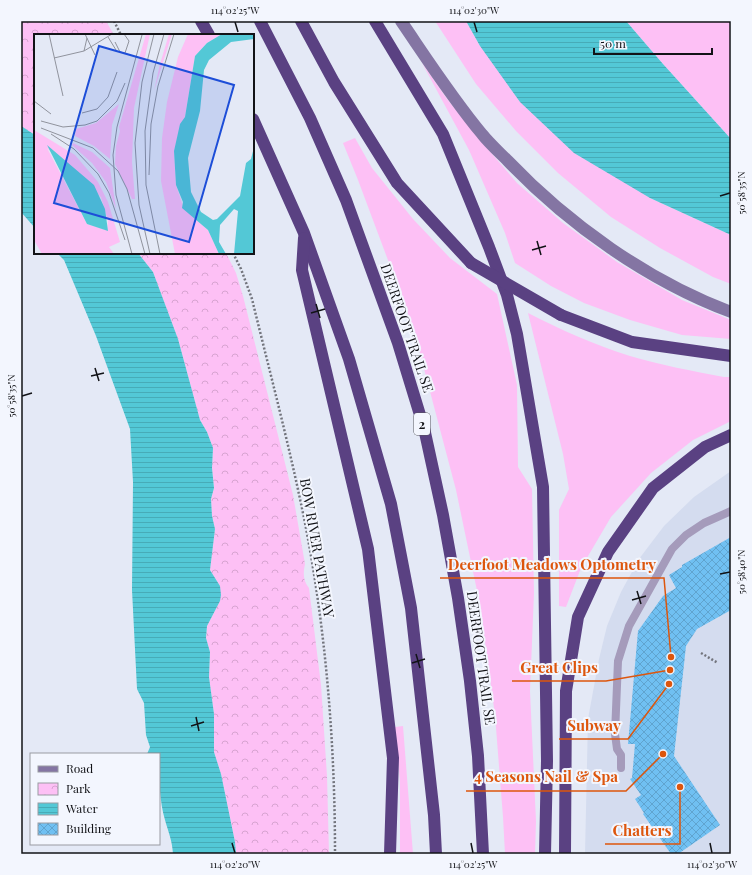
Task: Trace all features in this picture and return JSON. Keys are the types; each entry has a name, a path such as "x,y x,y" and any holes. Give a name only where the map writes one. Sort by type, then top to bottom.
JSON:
{"highway":[{"path":"201,21 208,34"},
{"name":"DEERFOOT TRAIL SE","path":"260,21 310,118 346,200 398,343 424,428 443,515 458,598 469,674 478,756 483,854"},
{"path":"301,21 334,82 396,183 471,263 561,315 632,342 731,356"},
{"path":"375,21 443,134 490,246 507,295 517,334 542,487 547,761 545,854"},
{"path":"254,121 304,233 349,359 391,504 411,608 434,815 436,854"},
{"path":"304,233 302,270 368,549 393,758 390,854"},
{"path":"565,854 566,691 578,618 608,552 653,488 705,447 731,435"}],"street":[{"path":"400,21 437,75 482,135 524,179 566,216 627,260 678,288 731,312"}],"lane":[{"path":"621,768 622,755 617,749 616,734 618,661 629,626 672,549 686,535 704,523 731,511"}],"path":[{"path":"114,21 120,34"},
{"name":"BOW RIVER PATHWAY","path":"234,254 241,269 252,299 305,523 322,631 332,748 336,854"},
{"path":"701,653 718,663"}],"shaded area":[{"path":"731,471 731,854 585,854 588,719 599,659 607,626 621,592 639,559 664,526 694,497"}],"green space":[{"path":"21,21 106,21 113,34 34,34 34,134 21,126"},
{"path":"435,21 466,21 480,46 650,198 731,235 731,284 713,277 660,248 611,217 558,173 516,131 476,84"},
{"path":"626,21 731,21 731,139 663,64"},
{"path":"422,63 447,99 517,183 563,223 617,262 682,300 731,320 731,339 682,335 630,320 584,303 551,286 515,263 505,233 469,150"},
{"path":"355,138 372,168 413,219 450,258 497,294 517,385 518,467 532,489 534,593 530,691 536,821 535,854 505,854 495,715 480,605 456,490 413,327 343,143"},
{"path":"139,254 226,254 236,273 243,296 293,495 305,564 304,577 309,588 321,685 327,776 329,854 236,854 235,842 221,774 214,752 214,714 209,677 210,652 206,638 207,626 220,601 220,586 210,570 215,529 212,516 211,499 214,488 212,468 213,448 207,432 200,420 178,339 153,272"},
{"path":"528,313 578,337 630,356 688,370 731,377 731,421 693,440 651,473 611,517 581,568 566,607 559,606 559,510 569,489 563,454"},
{"path":"403,726 413,854 400,854 400,782 395,727"}],"water":[{"path":"466,21 626,21 731,139 731,235 650,198 574,153 520,102 480,46"},
{"path":"21,126 34,134 34,227 21,212"},
{"path":"58,254 139,254 153,272 178,339 200,420 207,432 213,448 212,468 214,488 211,499 212,516 215,529 210,570 220,586 221,595 220,601 207,626 206,638 210,652 209,677 214,714 214,752 221,774 235,842 236,854 173,854 160,796 160,753 147,753 150,747 146,735 144,703 137,689 132,590 133,482 130,429 96,336 64,260"}],"building":[{"path":"731,537 731,610 697,629 686,646 674,756 720,825 678,854 671,854 643,814 644,813 635,799 641,795 630,779 632,778 635,744 628,744 638,631 663,596 676,588 669,575 682,567 682,565"}],"place":[{"name":"Deerfoot Meadows Optometry","path":"671,657"},
{"name":"Great Clips","path":"670,670"},
{"name":"Subway","path":"669,684"},
{"name":"4 Seasons Nail & Spa","path":"663,754"},
{"name":"Chatters","path":"680,787"}]}
